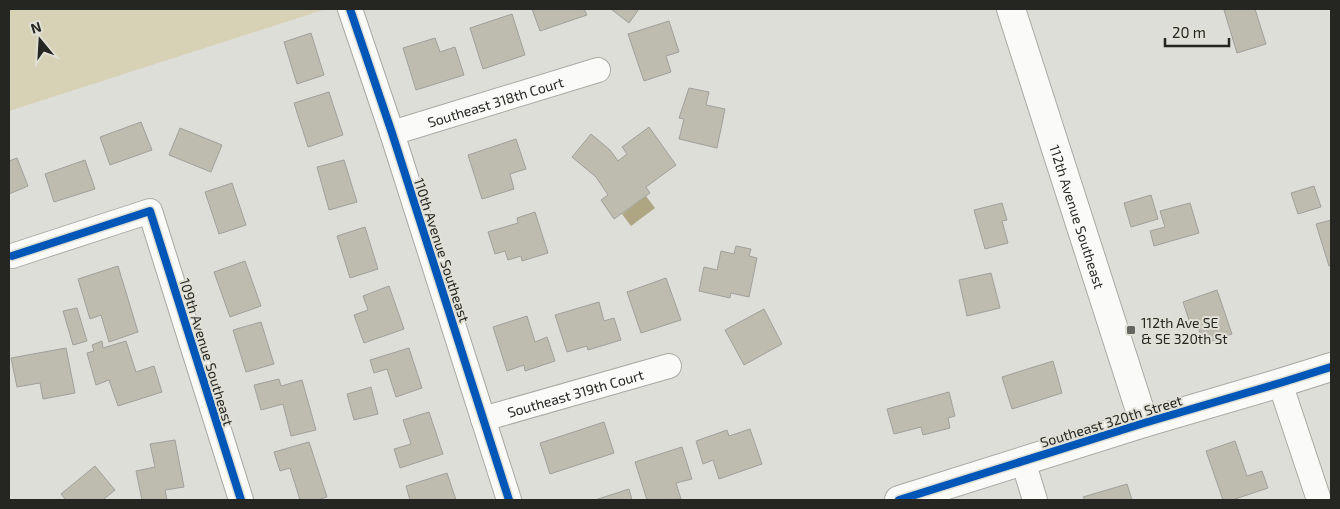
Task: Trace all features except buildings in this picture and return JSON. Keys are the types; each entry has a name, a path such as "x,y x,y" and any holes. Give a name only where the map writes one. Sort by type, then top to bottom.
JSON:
{"street":[{"name":"110th Avenue Southeast","path":"350,9 392,133 509,500"},
{"name":"112th Avenue Southeast","path":"1011,9 1144,423"},
{"name":"Southeast 318th Court","path":"392,133 598,70"},
{"name":"109th Avenue Southeast","path":"12,256 150,211 241,500"},
{"name":"Southeast 319th Court","path":"483,419 669,366"},
{"name":"Southeast 320th Street","path":"900,500 1144,423 1280,384 1331,367"},
{"path":"1280,384 1319,500"},
{"path":"1023,461 1035,500"}],"shaded area":[{"path":"9,9 326,9 9,111"},
{"path":"646,196 655,208 631,226 622,214"}],"cycle path":[{"path":"350,9 392,133 509,500"},
{"path":"12,256 150,211 241,500"},
{"path":"899,500 1144,423 1331,367"}],"place":[{"name":"112th Ave SE & SE 320th St","path":"1131,330"}]}
